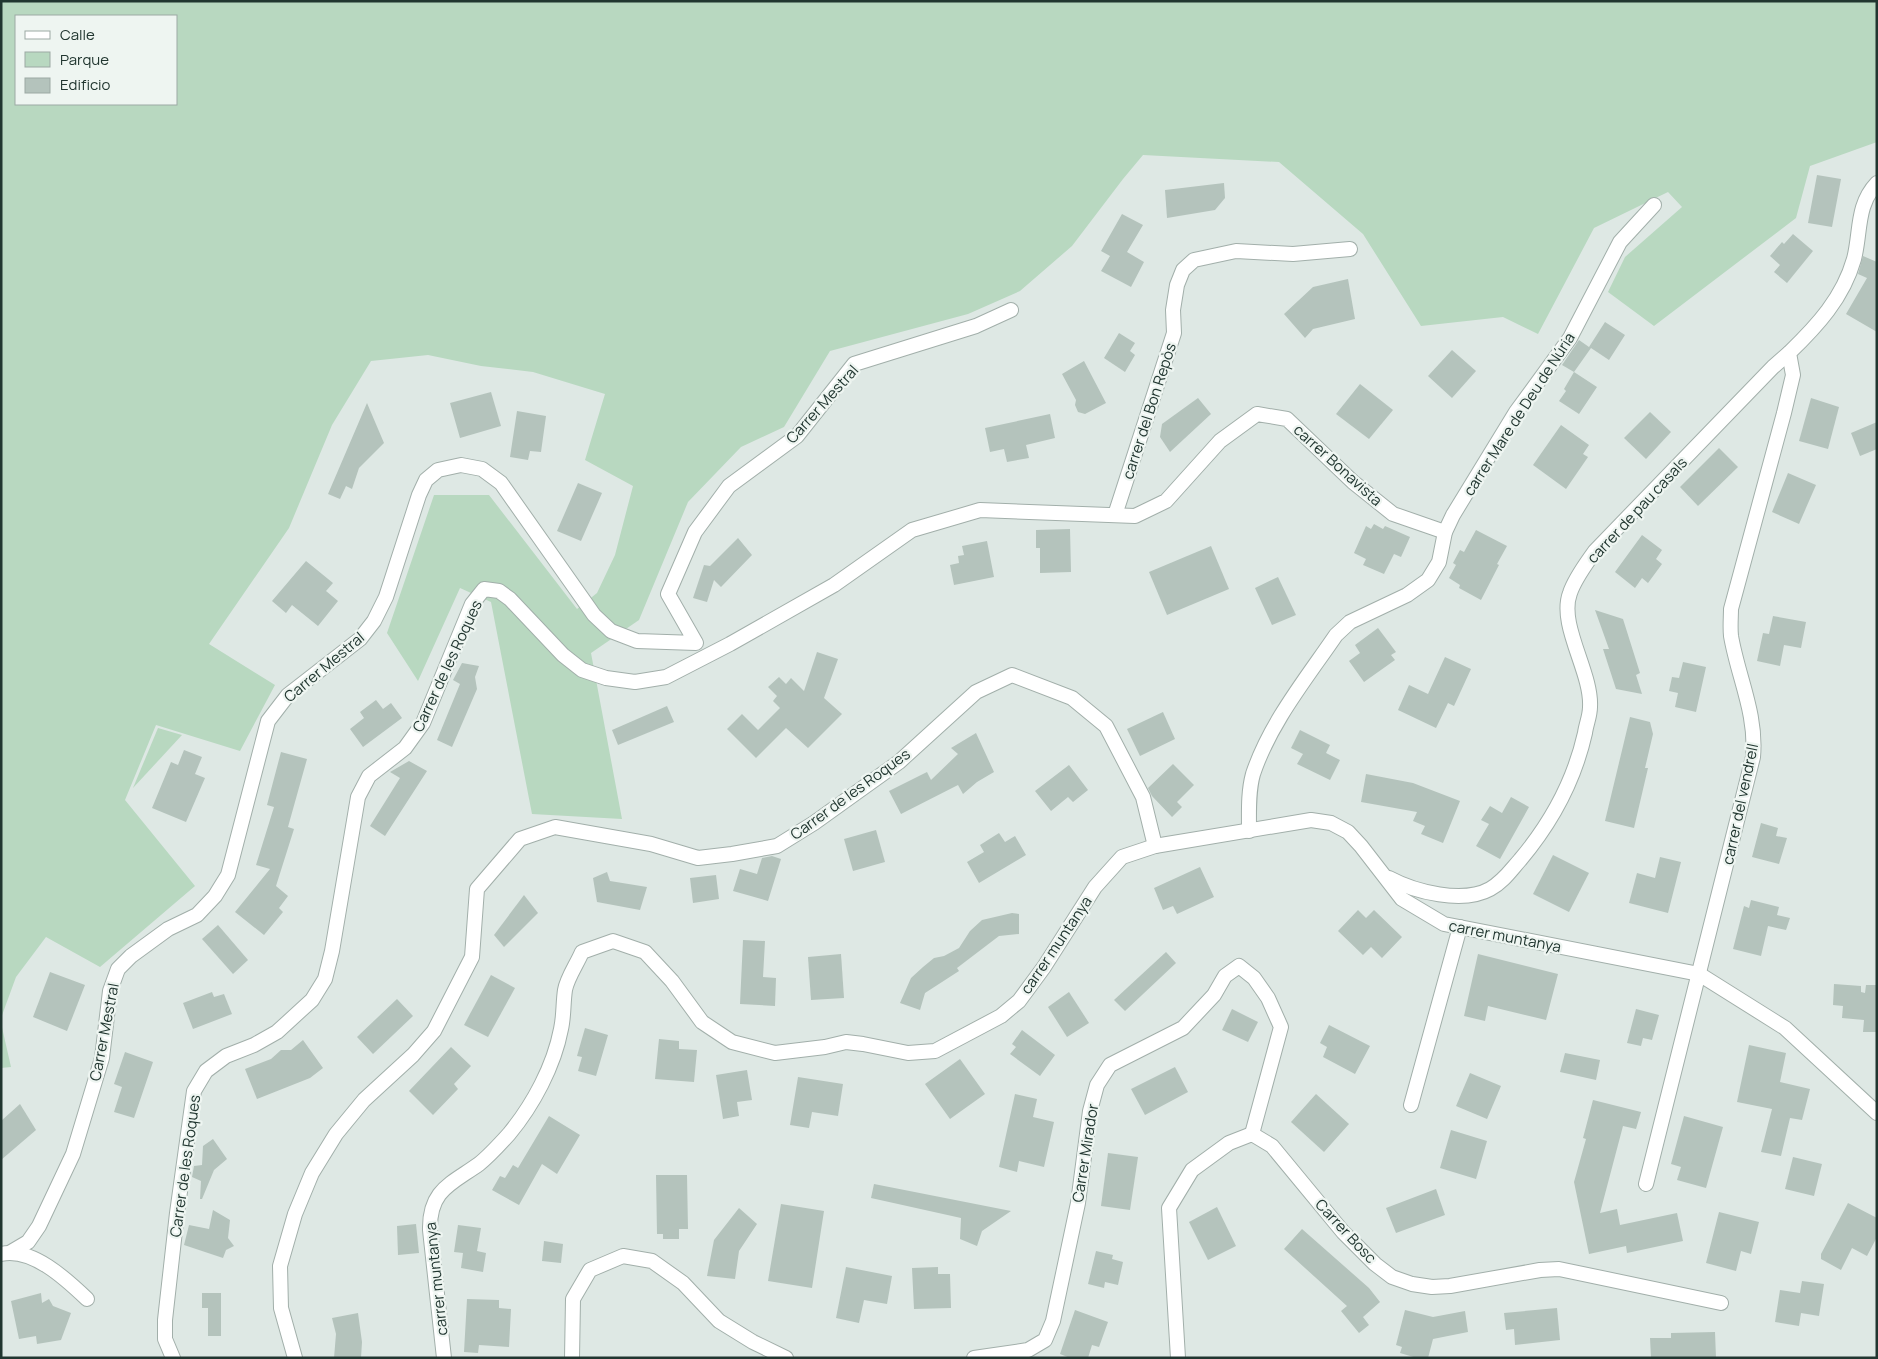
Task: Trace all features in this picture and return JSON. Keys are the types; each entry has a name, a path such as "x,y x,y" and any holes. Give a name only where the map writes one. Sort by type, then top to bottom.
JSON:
{"street":[{"path":"1789,353 1815,329 1838,297 1854,259 1867,193 1877,183"},
{"name":"carrer Mare de Deu de Núria","path":"1249,831 1248,803 1253,774 1271,732 1281,716 1336,634 1350,622 1394,602 1428,580 1439,562 1445,532 1453,515 1516,412 1570,338 1620,242 1654,205"},
{"name":"carrer del Bon Repòs","path":"1115,515 1174,333 1173,310 1177,285 1184,270 1194,260 1236,251 1293,254 1350,249"},
{"name":"Carrer Mestral","path":"696,643 668,594 695,532 729,486 797,436 854,364 976,326 1010,310"},
{"name":"carrer de pau casals","path":"1384,875 1405,886 1464,897 1490,889 1507,876 1541,835 1563,797 1581,749 1590,708 1589,689 1567,610 1570,594 1577,578 1595,551 1773,366 1789,353"},
{"name":"carrer del vendrell","path":"1646,1184 1753,757 1755,739 1753,723 1731,635 1731,608 1754,529 1792,375 1789,353"},
{"name":"carrer Bonavista","path":"1115,515 1134,516 1166,501 1220,441 1257,414 1287,419 1353,482 1393,514 1445,532"},
{"name":"Carrer Mestral","path":"6,1252 28,1242 39,1226 73,1154 102,1058 110,991 118,969 131,956 168,929 197,914 219,889 228,875 268,721 288,695 360,640 374,621 386,597 419,495 426,480 438,470 461,465 482,469 501,483 594,615 611,631 637,641 730,644"},
{"name":"Carrer de les Roques","path":"173,1358 165,1340 165,1320 177,1213 194,1091 206,1071 226,1056 254,1045 278,1032 312,1000 325,979 332,951 358,797 369,776 405,748 423,723 472,604 484,590 499,591 510,599 563,655 582,670 606,678 635,682 666,677 730,644 834,585 912,530 980,510 1115,515"},
{"name":"Carrer de les Roques","path":"295,1358 281,1308 280,1266 298,1206 312,1173 336,1134 364,1100 413,1055 434,1031 472,957 477,889 520,839 555,827 651,844 698,858 777,846 814,823 899,762 976,692 1012,675 1072,698 1106,726 1143,797 1155,846"},
{"name":"carrer muntanya","path":"444,1358 430,1230 430,1213 438,1196 454,1181 481,1162 509,1133 532,1100 550,1067 562,1028 565,988 582,952 613,940 645,952 672,981 702,1022 732,1042 775,1053 825,1047 846,1042 908,1053 935,1051 1001,1016 1019,1001 1044,967 1095,887 1122,857 1155,846 1311,820 1331,823 1348,832 1355,839 1402,899 1444,924 1699,974 1785,1028 1877,1113"},
{"path":"1412,1106 1460,928"},
{"name":"Carrer Mirador","path":"974,1358 1028,1350 1045,1340 1053,1321 1078,1203 1090,1111 1097,1084 1110,1065 1183,1028 1214,995 1225,976 1239,966 1254,978 1268,998 1281,1027 1252,1134"},
{"path":"1178,1358 1169,1208 1192,1170 1229,1143 1252,1134"},
{"name":"Carrer Bosc","path":"1252,1134 1272,1146 1343,1232 1375,1264 1392,1276 1412,1284 1432,1287 1450,1286 1522,1273 1559,1270 1722,1303"},
{"path":"6,1252 41,1262 61,1274 87,1299"},
{"path":"572,1358 573,1299 590,1270 623,1256 652,1261 683,1283 719,1321 753,1342 786,1358"}],"green space":[{"path":"1,1 1877,1 1877,142 1810,166 1796,218 1654,326 1608,292 1625,257 1682,207 1668,192 1594,228 1538,334 1503,317 1421,326 1363,234 1279,162 1143,155 1072,246 1020,291 968,314 830,351 784,427 741,447 688,502 639,620 591,653 622,819 532,814 491,602 460,588 418,681 387,633 434,495 489,495 577,609 597,593 615,555 633,486 585,460 605,394 533,372 481,366 428,355 371,361 332,425 289,528 209,644 275,685 240,751 156,725 125,800 195,886 100,967 46,937 16,977 1,1018"},
{"path":"158,728 182,735 133,788"},
{"path":"1,1023 11,1067 1,1068"}],"building":[{"path":"1817,175 1841,179 1832,227 1808,223"},
{"path":"1224,183 1225,198 1215,210 1167,218 1165,190"},
{"path":"1122,214 1143,225 1127,252 1144,262 1131,287 1101,271 1110,256 1101,251"},
{"path":"1793,234 1813,251 1787,283 1774,272 1780,265 1770,256 1782,242 1784,244"},
{"path":"1863,256 1877,262 1877,332 1846,314 1867,278 1858,274"},
{"path":"1348,279 1355,319 1313,329 1305,338 1284,314 1313,287"},
{"path":"1605,322 1625,335 1609,360 1591,348 1574,372 1562,365 1579,340 1589,347"},
{"path":"1119,333 1135,343 1130,351 1135,355 1125,372 1104,358"},
{"path":"1452,350 1476,371 1452,398 1428,376"},
{"path":"1084,361 1106,403 1085,414 1078,412 1075,405 1076,400 1062,374"},
{"path":"1574,372 1597,387 1579,414 1559,401 1566,391 1564,389"},
{"path":"1360,384 1393,410 1369,439 1336,414"},
{"path":"491,392 501,426 460,438 450,403"},
{"path":"1198,398 1211,414 1170,452 1160,437 1162,424"},
{"path":"1811,398 1839,407 1828,449 1799,441"},
{"path":"367,403 384,443 359,468 352,489 346,486 340,499 328,494"},
{"path":"517,411 546,416 541,452 530,451 528,460 510,457"},
{"path":"1650,412 1671,432 1646,459 1624,438"},
{"path":"1050,414 1055,438 1026,445 1029,458 1007,462 1004,449 990,452 985,428"},
{"path":"1877,422 1877,449 1860,456 1851,433"},
{"path":"1561,425 1589,445 1583,454 1588,457 1566,489 1533,465"},
{"path":"1719,448 1738,467 1698,506 1680,487"},
{"path":"1788,473 1816,485 1799,524 1772,512"},
{"path":"578,483 602,493 581,541 557,531"},
{"path":"1374,524 1383,529 1385,526 1410,537 1401,557 1394,554 1384,574 1363,565 1366,559 1354,553 1366,526 1371,529"},
{"path":"1070,529 1071,572 1040,573 1040,548 1036,548 1036,530"},
{"path":"1476,530 1507,546 1481,600 1459,588 1460,585 1449,578 1456,565 1453,563 1460,550 1464,552"},
{"path":"1642,535 1662,550 1656,559 1662,564 1648,583 1642,578 1635,588 1615,572"},
{"path":"738,538 752,555 721,587 714,580 707,602 693,598 704,565 710,566"},
{"path":"987,541 994,577 954,585 950,565 959,563 958,556 964,555 962,546"},
{"path":"1211,546 1229,589 1167,615 1149,572"},
{"path":"306,561 333,583 326,591 338,601 318,626 292,605 286,613 272,601"},
{"path":"1278,577 1296,615 1272,625 1255,588"},
{"path":"1595,610 1623,619 1640,673 1636,675 1642,694 1616,689 1603,649 1609,649"},
{"path":"1773,616 1806,622 1801,648 1784,645 1780,666 1757,661 1763,633 1769,634"},
{"path":"1378,628 1396,652 1391,655 1395,660 1364,682 1349,661 1360,653 1355,645"},
{"path":"817,652 838,659 824,698 842,714 808,748 786,728 756,758 727,729 742,714 758,730 780,708 773,701 777,696 768,687 779,677 786,684 791,678 804,691"},
{"path":"1445,657 1471,669 1454,706 1448,703 1436,728 1398,710 1409,685 1428,694"},
{"path":"1683,662 1706,667 1696,712 1675,707 1678,693 1669,691 1672,677 1679,678"},
{"path":"462,663 479,666 475,677 477,689 452,747 437,740 460,684 453,680"},
{"path":"376,700 383,709 391,703 402,718 363,747 350,729 364,718 360,712"},
{"path":"667,706 674,722 618,745 612,730"},
{"path":"1163,712 1175,739 1140,756 1127,729"},
{"path":"1630,717 1650,722 1653,734 1645,768 1648,768 1634,828 1605,821"},
{"path":"1300,730 1330,745 1326,753 1340,760 1330,780 1297,764 1303,754 1291,748"},
{"path":"976,733 994,772 977,782 963,794 958,785 901,814 889,791 927,772 931,780 958,754 951,748"},
{"path":"184,750 202,757 195,774 205,778 186,822 152,808 171,762 178,765"},
{"path":"281,752 307,759 288,827 294,829 276,886 288,896 279,908 283,912 264,935 235,912 270,869 256,865 274,807 267,805"},
{"path":"409,761 427,771 385,836 370,826 400,778 390,772"},
{"path":"1173,764 1194,785 1177,802 1182,807 1172,817 1152,796 1148,788"},
{"path":"1069,765 1088,790 1073,802 1068,797 1051,811 1035,791"},
{"path":"1366,774 1413,783 1460,801 1443,843 1421,834 1425,826 1413,821 1417,812 1361,802"},
{"path":"1511,797 1529,807 1500,859 1476,846 1489,824 1481,820 1490,806 1502,813"},
{"path":"1761,823 1778,828 1776,836 1787,838 1779,864 1752,857"},
{"path":"876,830 885,862 853,871 844,839"},
{"path":"999,833 1005,842 1015,836 1026,855 979,883 967,862 984,852 980,845"},
{"path":"1553,855 1589,873 1569,912 1533,894"},
{"path":"772,856 781,859 768,901 733,891 740,869 757,874 762,858"},
{"path":"1660,857 1681,862 1668,913 1629,903 1637,873 1655,878"},
{"path":"1200,867 1214,897 1177,914 1173,906 1163,910 1154,888"},
{"path":"607,872 610,881 647,887 640,910 597,902 593,878"},
{"path":"716,875 719,899 693,903 690,878"},
{"path":"524,895 538,913 504,947 494,935"},
{"path":"1751,900 1779,907 1777,915 1790,918 1786,930 1768,926 1761,956 1733,949 1744,906 1749,908"},
{"path":"1358,910 1366,918 1374,910 1402,937 1382,958 1371,947 1363,955 1338,931"},
{"path":"1012,913 1019,914 1019,934 999,936 957,968 959,971 925,993 920,1010 900,1003 911,978 934,958 944,956 959,948 970,931 982,920"},
{"path":"218,925 248,960 233,974 202,939"},
{"path":"743,940 765,941 763,977 776,978 775,1006 740,1004"},
{"path":"1166,952 1176,963 1125,1011 1114,1000"},
{"path":"841,954 844,998 811,1000 808,957"},
{"path":"1478,954 1558,974 1546,1020 1488,1006 1485,1021 1464,1016"},
{"path":"50,972 85,985 67,1031 33,1017"},
{"path":"491,975 515,988 488,1037 464,1025"},
{"path":"1834,984 1861,986 1861,992 1865,993 1866,985 1877,985 1877,1032 1863,1032 1864,1020 1842,1018 1843,1006 1833,1005"},
{"path":"212,992 214,997 224,994 232,1014 193,1029 183,1003"},
{"path":"1069,992 1089,1023 1067,1037 1048,1007"},
{"path":"397,999 413,1016 373,1054 357,1037"},
{"path":"1232,1009 1258,1022 1248,1042 1222,1030"},
{"path":"1636,1009 1659,1015 1652,1040 1643,1038 1641,1046 1627,1043"},
{"path":"1329,1025 1370,1046 1355,1074 1323,1057 1327,1047 1320,1043"},
{"path":"585,1028 608,1035 596,1076 578,1071 582,1057 577,1056"},
{"path":"1022,1030 1055,1055 1040,1076 1010,1054 1016,1047 1012,1044"},
{"path":"659,1039 679,1041 679,1049 697,1050 694,1082 655,1079"},
{"path":"303,1040 323,1068 310,1078 257,1099 245,1069 271,1059 281,1050 291,1050"},
{"path":"1749,1045 1786,1053 1780,1082 1810,1089 1802,1120 1790,1118 1781,1156 1761,1152 1772,1109 1737,1102"},
{"path":"451,1047 471,1066 454,1084 458,1089 433,1115 409,1091"},
{"path":"125,1052 153,1062 134,1118 114,1112 122,1087 114,1084"},
{"path":"1565,1053 1600,1060 1596,1080 1560,1072"},
{"path":"960,1059 985,1094 950,1119 925,1084"},
{"path":"1175,1067 1188,1092 1145,1115 1131,1089"},
{"path":"747,1070 752,1100 737,1102 739,1116 723,1119 716,1075"},
{"path":"1470,1073 1501,1086 1487,1119 1456,1106"},
{"path":"798,1077 843,1084 838,1116 812,1112 809,1128 790,1125"},
{"path":"1015,1094 1037,1099 1033,1117 1054,1122 1044,1167 1019,1161 1017,1172 999,1167"},
{"path":"1316,1094 1349,1124 1324,1152 1291,1122"},
{"path":"1593,1100 1641,1112 1636,1129 1623,1126 1600,1213 1617,1209 1620,1225 1677,1213 1683,1241 1627,1253 1626,1246 1589,1254 1574,1182 1586,1139 1583,1138"},
{"path":"20,1104 36,1130 1,1160 1,1121"},
{"path":"549,1116 580,1135 557,1174 542,1164 519,1205 492,1190 500,1176 505,1178 513,1165 518,1168"},
{"path":"1684,1116 1723,1127 1706,1188 1677,1180 1681,1167 1671,1164"},
{"path":"1451,1130 1487,1141 1476,1179 1440,1168"},
{"path":"213,1139 227,1159 214,1170 202,1199 200,1199 201,1181 192,1177 194,1166 202,1165 203,1146"},
{"path":"1108,1153 1138,1157 1130,1210 1101,1206"},
{"path":"1793,1157 1822,1164 1814,1196 1785,1189"},
{"path":"656,1175 687,1175 688,1229 679,1229 679,1239 663,1239 663,1234 657,1234"},
{"path":"874,1184 1011,1211 982,1231 977,1246 960,1239 961,1218 871,1198"},
{"path":"1436,1189 1445,1215 1396,1233 1386,1208"},
{"path":"1848,1203 1877,1218 1877,1237 1867,1256 1852,1248 1841,1270 1821,1259 1821,1254"},
{"path":"781,1204 824,1211 812,1288 768,1281"},
{"path":"1217,1207 1236,1246 1208,1260 1189,1222"},
{"path":"739,1208 757,1224 739,1251 735,1279 707,1276 714,1240"},
{"path":"213,1210 230,1220 228,1238 234,1246 226,1250 223,1258 184,1245 189,1225 209,1229"},
{"path":"1719,1212 1759,1222 1751,1254 1741,1251 1736,1271 1706,1263"},
{"path":"416,1224 419,1253 398,1255 397,1226"},
{"path":"458,1225 481,1228 477,1251 486,1253 483,1272 461,1268 463,1253 454,1252"},
{"path":"1302,1229 1369,1288 1380,1302 1363,1317 1369,1325 1359,1333 1341,1311 1347,1306 1284,1249"},
{"path":"544,1241 563,1244 561,1263 542,1261"},
{"path":"1096,1251 1113,1255 1112,1259 1123,1262 1118,1285 1105,1282 1104,1288 1088,1284"},
{"path":"846,1267 892,1276 887,1304 864,1300 859,1323 836,1318"},
{"path":"938,1267 938,1274 950,1274 951,1308 914,1309 912,1268"},
{"path":"1802,1281 1824,1284 1819,1316 1801,1313 1799,1326 1775,1322 1780,1290 1800,1293"},
{"path":"41,1293 42,1303 49,1299 53,1306 71,1313 61,1340 37,1344 36,1336 19,1339 11,1301"},
{"path":"202,1293 221,1293 221,1336 208,1336 208,1308 202,1308"},
{"path":"467,1299 499,1300 499,1308 511,1309 509,1347 479,1345 478,1353 464,1352"},
{"path":"1557,1308 1560,1340 1515,1345 1514,1329 1506,1330 1504,1313"},
{"path":"1075,1310 1108,1322 1099,1347 1092,1345 1088,1358 1070,1358 1060,1354"},
{"path":"1405,1310 1433,1317 1465,1311 1468,1332 1433,1339 1428,1358 1417,1358 1400,1353 1402,1347 1396,1345"},
{"path":"358,1313 362,1342 361,1358 334,1358 336,1334 332,1318"},
{"path":"1715,1332 1716,1358 1651,1358 1650,1338 1671,1338 1671,1333"}]}
